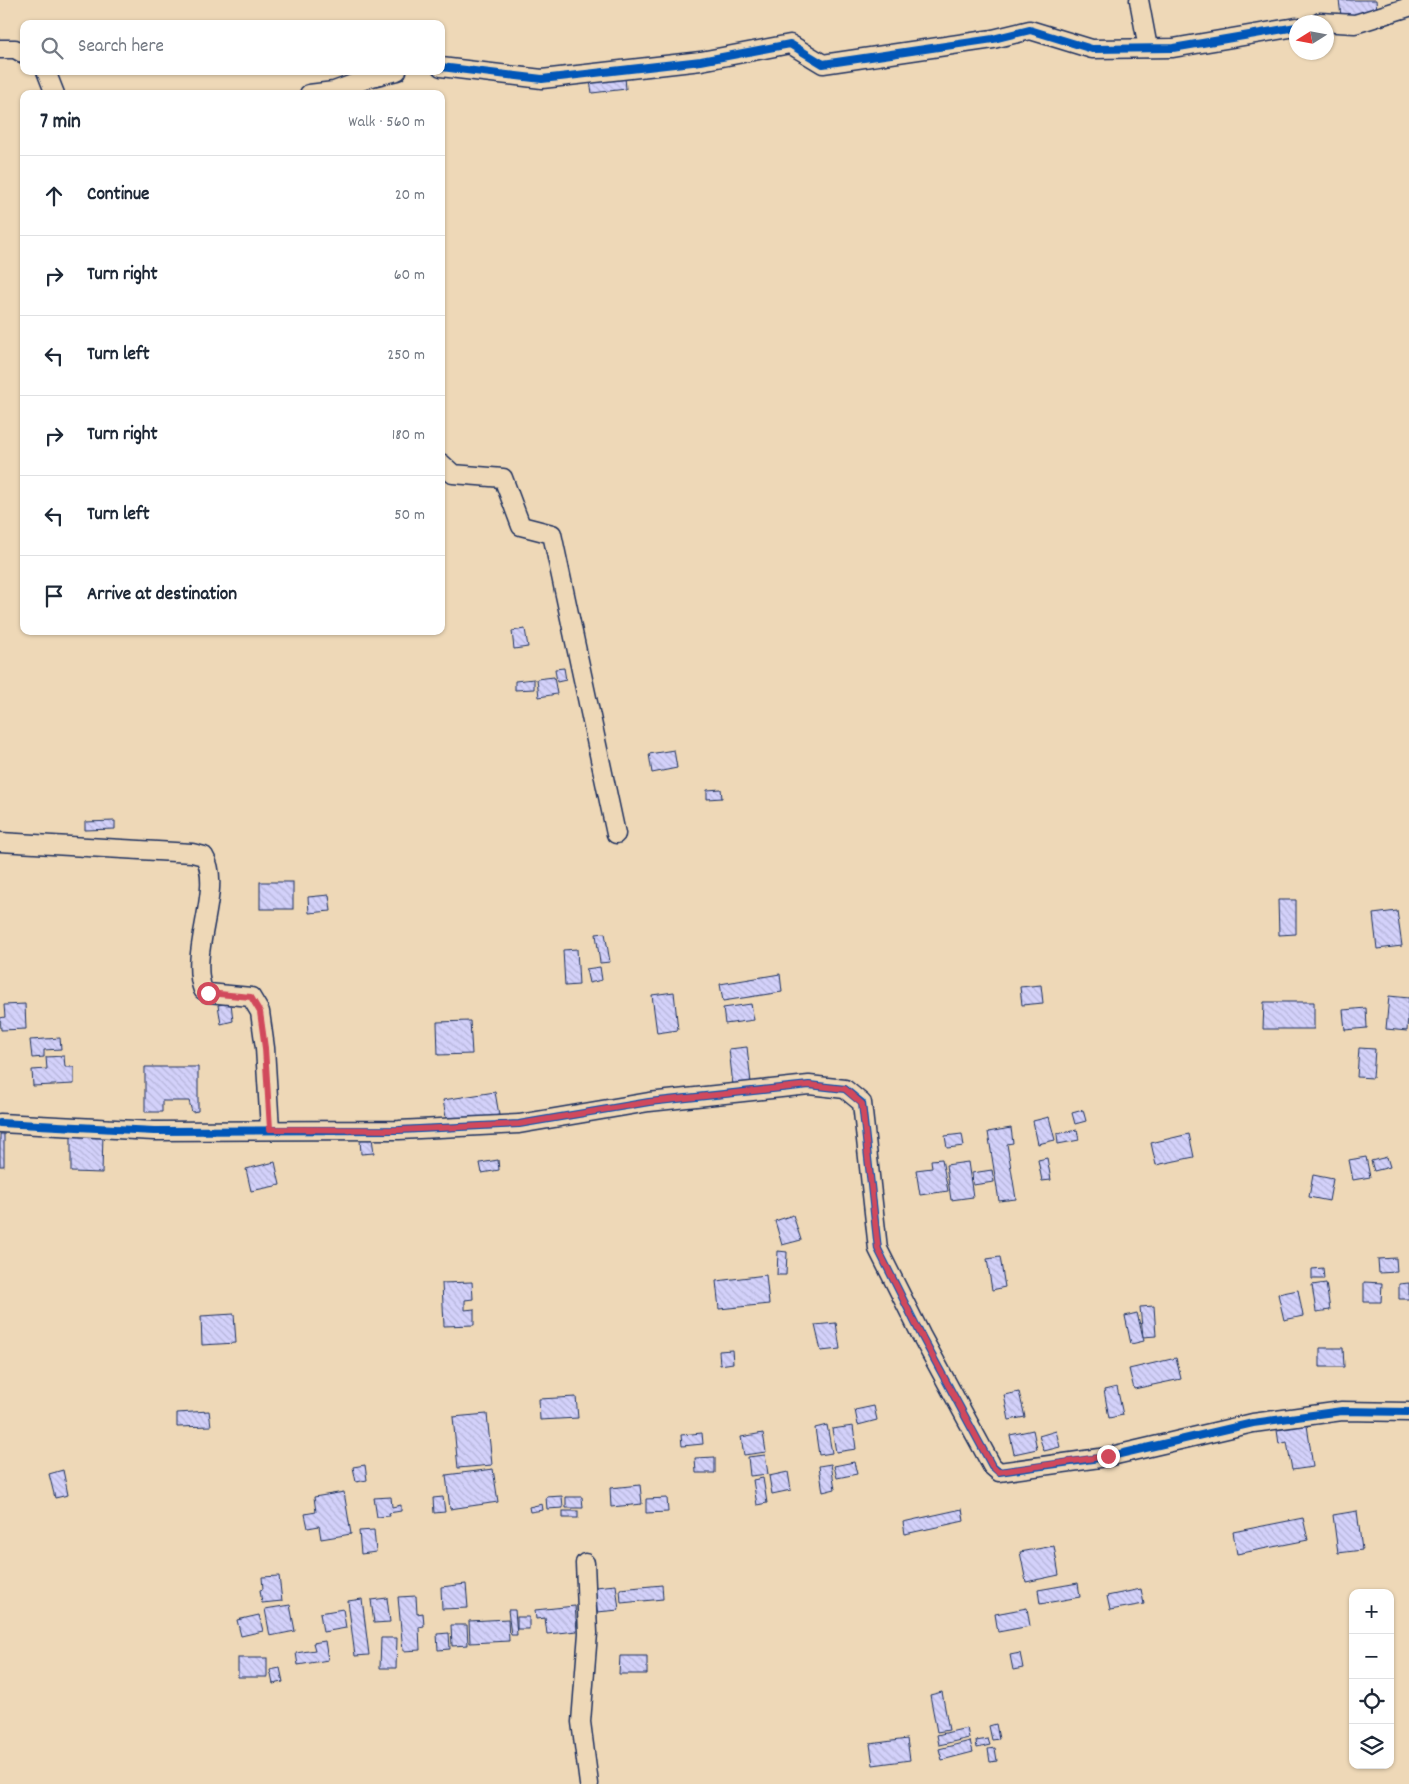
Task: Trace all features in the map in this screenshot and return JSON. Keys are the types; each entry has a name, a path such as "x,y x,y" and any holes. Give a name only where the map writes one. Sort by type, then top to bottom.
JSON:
{"street":[{"path":"1139,0 1148,48"},
{"path":"1334,23 1355,24 1408,12"},
{"path":"445,67 542,78 701,61 790,44 823,64 993,40 1030,30 1092,50 1174,48 1289,28"},
{"path":"0,49 15,49 20,52"},
{"path":"48,75 53,90"},
{"path":"337,90 380,75"},
{"path":"445,467 453,474 503,478 521,526 552,534 616,834"},
{"path":"0,842 192,853 204,856 210,865 211,883 201,948 199,980 203,990 208,993 251,997 260,1012 265,1048 270,1129"},
{"path":"0,1124 154,1131 270,1129 399,1130 519,1124 649,1102 809,1085 845,1089 862,1104 878,1249 954,1396 992,1466 998,1472 1108,1456 1253,1423 1342,1411 1409,1412"},
{"path":"585,1563 588,1633 581,1722 589,1784"}],"building":[{"path":"1339,0 1376,0 1377,12 1341,16"},
{"path":"625,77 626,89 592,93 590,81"},
{"path":"525,629 528,647 514,649 512,631"},
{"path":"564,668 566,680 557,682 555,669"},
{"path":"554,677 557,694 539,697 537,679"},
{"path":"534,679 534,689 515,690 515,681"},
{"path":"674,750 677,768 652,773 649,754"},
{"path":"721,789 722,798 707,799 707,790"},
{"path":"115,821 115,829 85,830 85,822"},
{"path":"260,882 293,882 293,909 260,909"},
{"path":"329,895 331,911 309,913 308,897"},
{"path":"1278,900 1296,900 1296,934 1279,935"},
{"path":"1397,911 1402,946 1377,949 1373,914"},
{"path":"605,933 610,962 600,963 596,934"},
{"path":"577,949 579,985 565,986 563,950"},
{"path":"600,967 602,980 589,983 586,969"},
{"path":"780,974 782,992 723,1001 720,984"},
{"path":"1041,985 1043,1003 1022,1005 1020,987"},
{"path":"674,992 678,1030 657,1033 652,995"},
{"path":"1389,996 1409,998 1407,1031 1386,1029"},
{"path":"1264,1002 1314,1002 1314,1029 1263,1029"},
{"path":"231,1003 233,1021 221,1024 218,1005"},
{"path":"25,1004 26,1029 1,1030 0,1018 5,1017 4,1005"},
{"path":"751,1004 754,1020 725,1024 723,1008"},
{"path":"1366,1008 1367,1028 1345,1030 1343,1010"},
{"path":"470,1021 472,1054 438,1055 437,1022"},
{"path":"60,1038 61,1049 44,1050 44,1057 32,1058 30,1040"},
{"path":"747,1047 751,1083 733,1085 729,1049"},
{"path":"1359,1048 1375,1049 1373,1078 1357,1077"},
{"path":"64,1056 65,1067 74,1067 74,1084 33,1086 32,1070 47,1069 46,1057"},
{"path":"145,1067 198,1067 198,1111 192,1112 189,1101 162,1101 162,1112 145,1112"},
{"path":"495,1092 499,1115 447,1123 443,1100"},
{"path":"1083,1110 1086,1121 1075,1124 1072,1113"},
{"path":"1049,1117 1055,1140 1038,1144 1033,1121"},
{"path":"1011,1128 1013,1143 1007,1144 1016,1199 999,1201 988,1132"},
{"path":"1077,1130 1079,1140 1058,1144 1057,1134"},
{"path":"71,1132 103,1132 102,1173 71,1172"},
{"path":"0,1134 4,1134 4,1166 0,1166"},
{"path":"962,1134 964,1146 947,1148 945,1136"},
{"path":"1189,1134 1194,1157 1156,1165 1151,1143"},
{"path":"372,1138 374,1153 361,1154 360,1139"},
{"path":"1366,1157 1370,1177 1353,1180 1349,1160"},
{"path":"1387,1157 1390,1167 1374,1171 1371,1161"},
{"path":"1047,1158 1051,1180 1042,1181 1038,1160"},
{"path":"942,1159 948,1191 920,1195 916,1170 932,1168 931,1160"},
{"path":"498,1160 499,1170 482,1173 480,1163"},
{"path":"275,1162 280,1185 251,1191 246,1169"},
{"path":"968,1162 973,1197 951,1200 946,1165"},
{"path":"992,1170 994,1182 973,1185 972,1173"},
{"path":"1313,1175 1333,1179 1329,1201 1309,1197"},
{"path":"793,1215 801,1240 782,1245 775,1221"},
{"path":"778,1251 787,1252 786,1275 777,1275"},
{"path":"1000,1257 1005,1287 992,1290 987,1259"},
{"path":"1396,1258 1397,1272 1379,1273 1378,1259"},
{"path":"1323,1268 1324,1279 1312,1279 1312,1269"},
{"path":"766,1275 769,1304 719,1309 716,1281"},
{"path":"472,1282 473,1299 465,1300 465,1310 474,1309 474,1325 444,1326 442,1283"},
{"path":"1364,1282 1382,1283 1381,1302 1364,1302"},
{"path":"1326,1283 1330,1310 1316,1312 1312,1285"},
{"path":"1409,1283 1409,1299 1399,1299 1399,1284"},
{"path":"1298,1290 1303,1316 1284,1320 1278,1294"},
{"path":"1154,1306 1156,1336 1143,1337 1140,1307"},
{"path":"1137,1313 1144,1341 1131,1344 1125,1316"},
{"path":"234,1314 236,1343 202,1345 201,1316"},
{"path":"836,1323 840,1349 821,1351 815,1325"},
{"path":"1320,1348 1343,1348 1344,1367 1320,1367"},
{"path":"732,1350 733,1363 720,1365 719,1351"},
{"path":"1176,1358 1181,1379 1134,1389 1129,1369"},
{"path":"1117,1387 1123,1415 1109,1418 1104,1390"},
{"path":"1019,1392 1025,1417 1009,1420 1004,1395"},
{"path":"576,1397 578,1418 540,1420 539,1399"},
{"path":"874,1406 877,1420 858,1425 855,1410"},
{"path":"209,1411 211,1426 177,1427 177,1413"},
{"path":"487,1414 492,1465 458,1468 453,1417"},
{"path":"827,1425 832,1453 819,1455 815,1428"},
{"path":"1307,1425 1313,1467 1292,1470 1287,1442 1279,1444 1277,1430"},
{"path":"853,1426 856,1449 836,1452 832,1429"},
{"path":"1033,1430 1037,1449 1014,1454 1010,1435"},
{"path":"1056,1431 1060,1447 1044,1451 1039,1436"},
{"path":"702,1433 703,1444 682,1446 681,1435"},
{"path":"763,1433 766,1452 744,1455 741,1437"},
{"path":"765,1455 768,1474 750,1476 748,1457"},
{"path":"715,1457 715,1473 696,1473 695,1458"},
{"path":"854,1462 857,1474 837,1478 834,1466"},
{"path":"831,1464 835,1489 823,1492 819,1466"},
{"path":"365,1465 367,1480 356,1482 353,1467"},
{"path":"493,1469 498,1502 450,1509 446,1475"},
{"path":"63,1470 68,1495 55,1498 49,1474"},
{"path":"788,1472 791,1490 772,1494 769,1476"},
{"path":"763,1478 767,1503 757,1505 753,1480"},
{"path":"640,1485 642,1504 611,1507 610,1488"},
{"path":"344,1492 351,1534 321,1539 319,1526 308,1528 305,1514 316,1512 314,1497"},
{"path":"562,1496 563,1508 547,1509 546,1497"},
{"path":"391,1497 392,1507 401,1505 401,1511 389,1513 390,1516 377,1517 374,1498"},
{"path":"443,1497 445,1512 434,1513 433,1498"},
{"path":"566,1497 582,1497 583,1508 566,1508"},
{"path":"667,1498 668,1512 646,1513 646,1499"},
{"path":"542,1504 543,1510 530,1512 529,1507"},
{"path":"962,1509 964,1521 905,1534 903,1522"},
{"path":"563,1511 578,1511 578,1518 563,1518"},
{"path":"1357,1511 1362,1550 1338,1553 1333,1515"},
{"path":"1303,1518 1308,1540 1237,1554 1233,1532"},
{"path":"374,1530 376,1552 361,1554 359,1531"},
{"path":"1054,1546 1059,1575 1026,1582 1020,1552"},
{"path":"279,1576 282,1601 262,1603 260,1590 263,1589 262,1577"},
{"path":"1078,1583 1080,1597 1040,1604 1038,1590"},
{"path":"466,1584 468,1608 442,1609 441,1587"},
{"path":"616,1585 619,1610 597,1612 595,1587"},
{"path":"662,1585 663,1599 621,1603 620,1589"},
{"path":"1141,1589 1144,1604 1110,1610 1107,1596"},
{"path":"416,1596 417,1614 423,1613 424,1626 419,1627 420,1650 403,1651 398,1597"},
{"path":"387,1598 390,1622 374,1623 371,1600"},
{"path":"362,1599 369,1655 355,1656 348,1601"},
{"path":"290,1605 295,1631 270,1636 265,1609"},
{"path":"575,1606 577,1631 547,1634 545,1618 536,1619 535,1610"},
{"path":"1027,1608 1030,1626 998,1632 995,1614"},
{"path":"343,1609 346,1628 323,1632 320,1613"},
{"path":"508,1610 515,1610 517,1635 511,1635"},
{"path":"259,1615 263,1631 241,1636 237,1620"},
{"path":"517,1617 529,1617 529,1629 517,1629"},
{"path":"508,1619 509,1641 470,1643 469,1621"},
{"path":"451,1625 467,1625 468,1645 452,1646"},
{"path":"449,1633 450,1649 438,1650 437,1634"},
{"path":"381,1638 397,1638 396,1668 380,1668"},
{"path":"325,1641 328,1660 298,1665 296,1653 315,1650 313,1643"},
{"path":"1020,1653 1023,1668 1013,1670 1010,1655"},
{"path":"620,1656 647,1656 647,1674 619,1674"},
{"path":"238,1658 267,1658 267,1677 238,1677"},
{"path":"280,1668 283,1682 273,1684 270,1670"},
{"path":"942,1692 949,1730 937,1732 930,1695"},
{"path":"996,1724 999,1739 992,1740 989,1726"},
{"path":"967,1728 969,1738 939,1745 937,1735"},
{"path":"907,1739 910,1760 873,1765 870,1744"},
{"path":"988,1739 990,1745 977,1748 976,1741"},
{"path":"970,1741 973,1752 942,1760 939,1749"},
{"path":"995,1748 997,1761 990,1762 988,1749"}],"cycle path":[{"path":"445,67 542,79 701,61 790,44 823,64 993,39 1030,30 1092,49 1173,48 1289,28"},
{"path":"0,1123 154,1131 399,1130 519,1124 649,1102 809,1085 845,1089 862,1103 878,1249 921,1335 992,1466 999,1472 1107,1457 1253,1423 1342,1411 1409,1412"}],"route":[{"path":"208,993 251,997 260,1012 265,1048 270,1129 399,1130 519,1124 649,1102 809,1085 845,1089 862,1104 878,1249 921,1335 992,1466 998,1472 1108,1456"}]}
